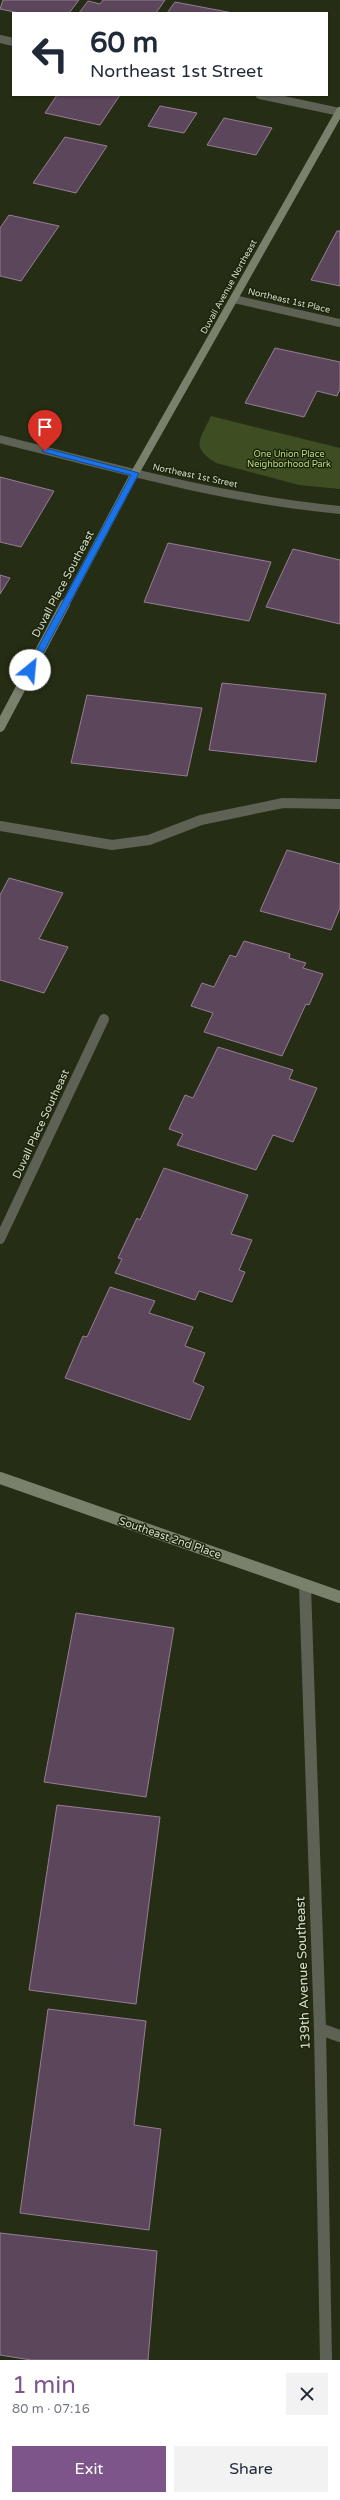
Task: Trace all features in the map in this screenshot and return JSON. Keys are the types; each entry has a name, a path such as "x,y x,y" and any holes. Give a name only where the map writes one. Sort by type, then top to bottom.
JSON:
{"street":[{"path":"0,39 12,42"},
{"path":"265,96 340,112"},
{"name":"Duvall Avenue Northeast","path":"135,473 340,112"},
{"name":"Northeast 1st Place","path":"234,299 340,323"},
{"name":"Northeast 1st Street","path":"0,439 135,473 288,506 340,510"},
{"name":"Duvall Place Southeast","path":"0,727 135,473"},
{"path":"0,826 112,845 149,840 201,820 283,803 340,804"},
{"name":"Duvall Place Southeast","path":"0,1239 104,1019"},
{"name":"Southeast 2nd Place","path":"0,1478 340,1597"},
{"name":"139th Avenue Southeast","path":"305,1586 320,2029 326,2360"},
{"path":"320,2029 340,2036"}],"green space":[{"name":"One Union Place Neighborhood Park","path":"211,416 340,448 340,489 299,485 216,463 203,452 200,447 201,437"}],"building":[{"path":"3,0 79,0 70,12 14,12 0,9"},
{"path":"103,0 165,0 157,12 80,12 88,1 100,4"},
{"path":"175,2 228,12 168,12"},
{"path":"56,96 119,96 100,125 45,113"},
{"path":"160,106 197,113 184,133 148,126"},
{"path":"224,118 272,128 256,155 207,145"},
{"path":"65,137 107,146 76,193 33,183"},
{"path":"9,215 59,226 21,281 0,276 0,228"},
{"path":"337,231 340,231 340,286 311,280"},
{"path":"275,348 340,362 340,389 337,396 317,391 304,417 245,403"},
{"path":"0,477 54,491 21,547 0,542"},
{"path":"168,543 271,562 249,621 144,602"},
{"path":"293,549 340,560 340,624 266,607"},
{"path":"0,575 10,578 0,594"},
{"path":"222,683 326,694 316,762 209,750"},
{"path":"87,695 202,708 187,776 71,763"},
{"path":"287,850 340,864 340,908 331,930 260,911"},
{"path":"9,878 63,893 39,939 68,947 44,993 0,980 0,895"},
{"path":"244,941 290,954 289,958 306,963 303,968 323,974 309,1005 306,1004 282,1056 204,1032 213,1013 191,1006 202,983 214,987 230,955 236,957"},
{"path":"218,1047 293,1070 289,1079 317,1088 293,1142 273,1135 256,1170 177,1145 183,1134 169,1129 185,1095 193,1098"},
{"path":"164,1168 248,1195 231,1234 252,1240 239,1270 245,1272 232,1302 199,1291 195,1300 115,1273 122,1259 118,1258 137,1218 140,1220"},
{"path":"110,1287 155,1301 149,1313 193,1327 185,1346 205,1353 193,1382 204,1387 190,1420 65,1378 83,1336 87,1337"},
{"path":"76,1613 174,1628 146,1797 44,1782"},
{"path":"57,1805 160,1817 136,2004 29,1990"},
{"path":"48,2009 146,2021 134,2125 161,2129 149,2230 20,2213"},
{"path":"0,2233 157,2251 148,2360 31,2360 0,2355"}],"route":[{"path":"30,670 135,473 45,451"}]}
